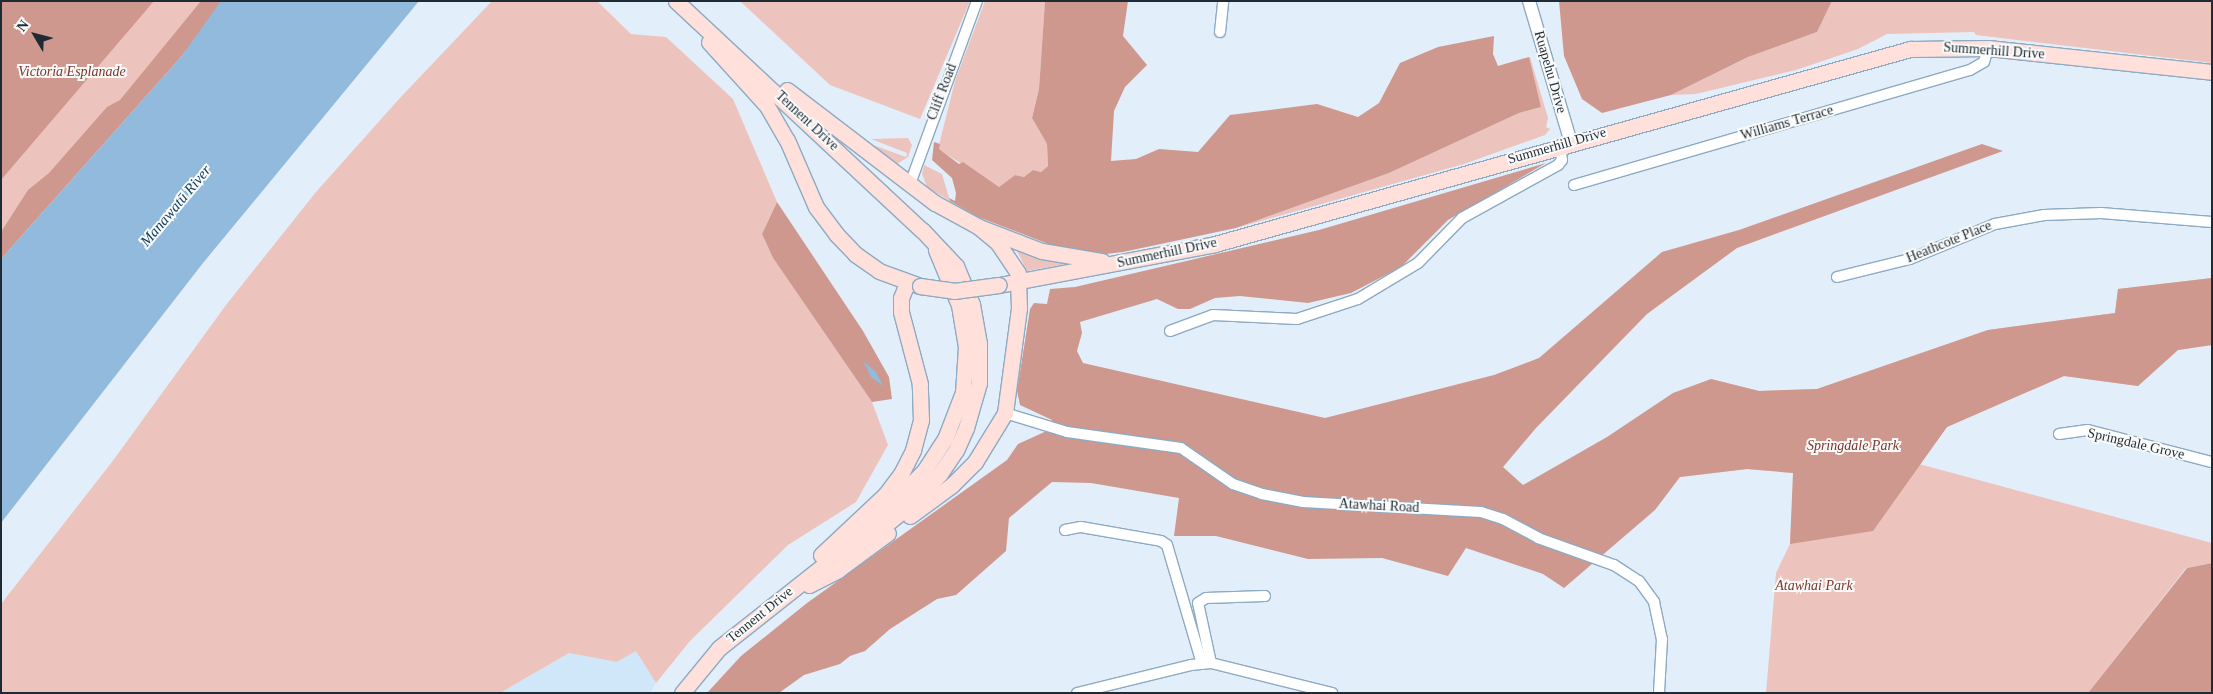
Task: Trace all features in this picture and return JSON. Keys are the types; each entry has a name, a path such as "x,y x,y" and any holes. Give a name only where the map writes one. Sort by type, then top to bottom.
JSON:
{"main road":[{"name":"Summerhill Drive","path":"672,1 766,106 787,140 816,207 836,234 855,254 879,271 913,284 954,291 1134,261 1262,231 1886,54 1940,46 1988,48 2212,72"},
{"name":"Tennent Drive","path":"676,1 850,160 956,266 972,304 980,361 975,403 956,450 923,493 884,526 846,546 719,648 682,693"},
{"path":"708,30 936,203 979,227 1060,256 1096,261 1134,261"},
{"path":"770,606 838,570 952,485 983,454 1005,413 1019,308 1019,281 1011,259 979,227"},
{"path":"770,606 885,495 901,474 913,450 921,420 920,384 900,312 913,284"}],"street":[{"name":"Cliff Road","path":"910,184 977,1"},
{"path":"1220,32 1223,1"},
{"name":"Ruapehu Drive","path":"1529,1 1565,144"},
{"name":"Williams Terrace","path":"1574,185 1970,70 1984,62 1988,48"},
{"path":"1170,331 1213,315 1297,319 1358,299 1418,263 1462,218 1558,165 1562,160 1565,144"},
{"name":"Heathcote Place","path":"1837,277 1910,259 1995,224 2044,215 2101,213 2212,222"},
{"name":"Atawhai Road","path":"1005,413 1067,432 1181,448 1233,484 1262,494 1303,502 1481,512 1503,519 1538,538 1614,565 1639,581 1654,602 1662,639 1659,693"},
{"name":"Springdale Grove","path":"2059,434 2088,430 2212,462"},
{"path":"1065,530 1081,527 1161,541 1167,545 1207,664"},
{"path":"1207,664 1198,602 1206,598 1265,596"},
{"path":"1077,693 1207,664 1310,690 1332,693"}],"shaded area":[{"path":"636,651 656,683 650,693 500,693 569,653 617,662"}],"green space":[{"name":"Victoria Esplanade","path":"1,1 221,1 1,259"},
{"path":"1,1 154,1 1,180"},
{"path":"201,1 224,1 181,57 1,259 1,232 28,190 49,173 107,107 120,100"},
{"path":"492,1 597,1 631,34 666,37 733,99 777,202 762,234 773,258 872,402 888,445 856,502 788,545 690,641 656,683 636,651 617,662 569,653 500,693 1,693 1,604 112,462 226,305 316,192 399,99"},
{"path":"740,1 970,1 920,119 830,85"},
{"path":"985,1 1045,1 1039,89 1032,118 1047,144 1048,166 1041,172 1033,170 1024,177 1015,175 999,187 938,149 955,81"},
{"path":"1045,1 1128,1 1123,36 1147,65 1125,87 1114,111 1111,161 1136,159 1159,149 1198,152 1230,115 1317,104 1358,117 1379,103 1400,63 1438,47 1494,36 1493,54 1498,66 1529,57 1541,107 1519,113 1389,173 1236,228 1106,254 1059,248 978,217 950,201 949,198 955,201 956,193 952,178 932,160 934,142 940,144 939,149 959,164 963,162 999,187 1015,175 1024,177 1033,170 1041,172 1048,166 1047,144 1032,118 1039,89"},
{"path":"1559,1 1832,1 1817,32 1748,57 1671,95 1602,113 1582,99 1564,56"},
{"path":"1832,1 2212,1 2212,63 1976,35 1974,32 1887,34 1858,49 1796,70 1696,94 1671,95 1748,57 1817,32"},
{"path":"1530,57 1548,118 1546,127 1550,129 1545,135 1464,164 1236,228 1389,173 1519,113 1541,107 1528,58"},
{"path":"908,138 912,145 908,157 897,164 862,141 906,157 907,153 871,139"},
{"name":"Springdale Park","path":"1982,144 2003,151 1737,248 1647,314 1536,428 1503,467 1523,485 1607,437 1673,393 1711,379 1759,391 1817,389 1988,330 2115,313 2118,289 2212,278 2212,345 2178,350 2138,386 2064,376 1947,427 1873,531 1790,544 1793,473 1747,469 1680,477 1655,510 1564,588 1543,574 1466,548 1448,576 1382,558 1308,559 1216,536 1174,536 1179,498 1091,483 1052,482 1009,518 1006,551 956,595 937,599 890,629 865,651 850,656 840,664 804,675 779,693 707,693 741,656 807,603 1007,460 1018,444 1051,429 1052,420 1020,405 1017,391 1030,309 1034,303 1047,304 1050,289 1075,287 1319,230 1546,163 1448,220 1401,267 1351,293 1308,303 1240,296 1215,298 1190,309 1178,309 1157,299 1080,322 1082,333 1077,351 1083,363 1325,418 1494,375 1539,358 1662,252 1739,230"},
{"path":"924,165 942,174 950,201 927,187 922,174"},
{"path":"777,202 863,331 889,377 892,399 872,402 773,258 762,234"},
{"path":"1008,241 1077,262 1027,271 1017,251"},
{"path":"2212,278 2212,345 2178,350 2138,386 2064,376 1947,427 1919,464 2212,543 2212,563 2186,568 2088,693 1766,693 1776,573 1790,544 1794,473 1747,469 1680,477 1711,379 1759,391 1817,389 1988,330 2115,313 2118,289"},
{"path":"2212,563 2212,693 2088,693 2187,568"}],"water":[{"name":"Manawatū River","path":"221,1 419,1 203,263 1,523 1,259 181,57"},
{"path":"863,361 876,372 883,386 871,377"}],"park label":[{"name":"Atawhai Park","path":"1814,586"}]}
